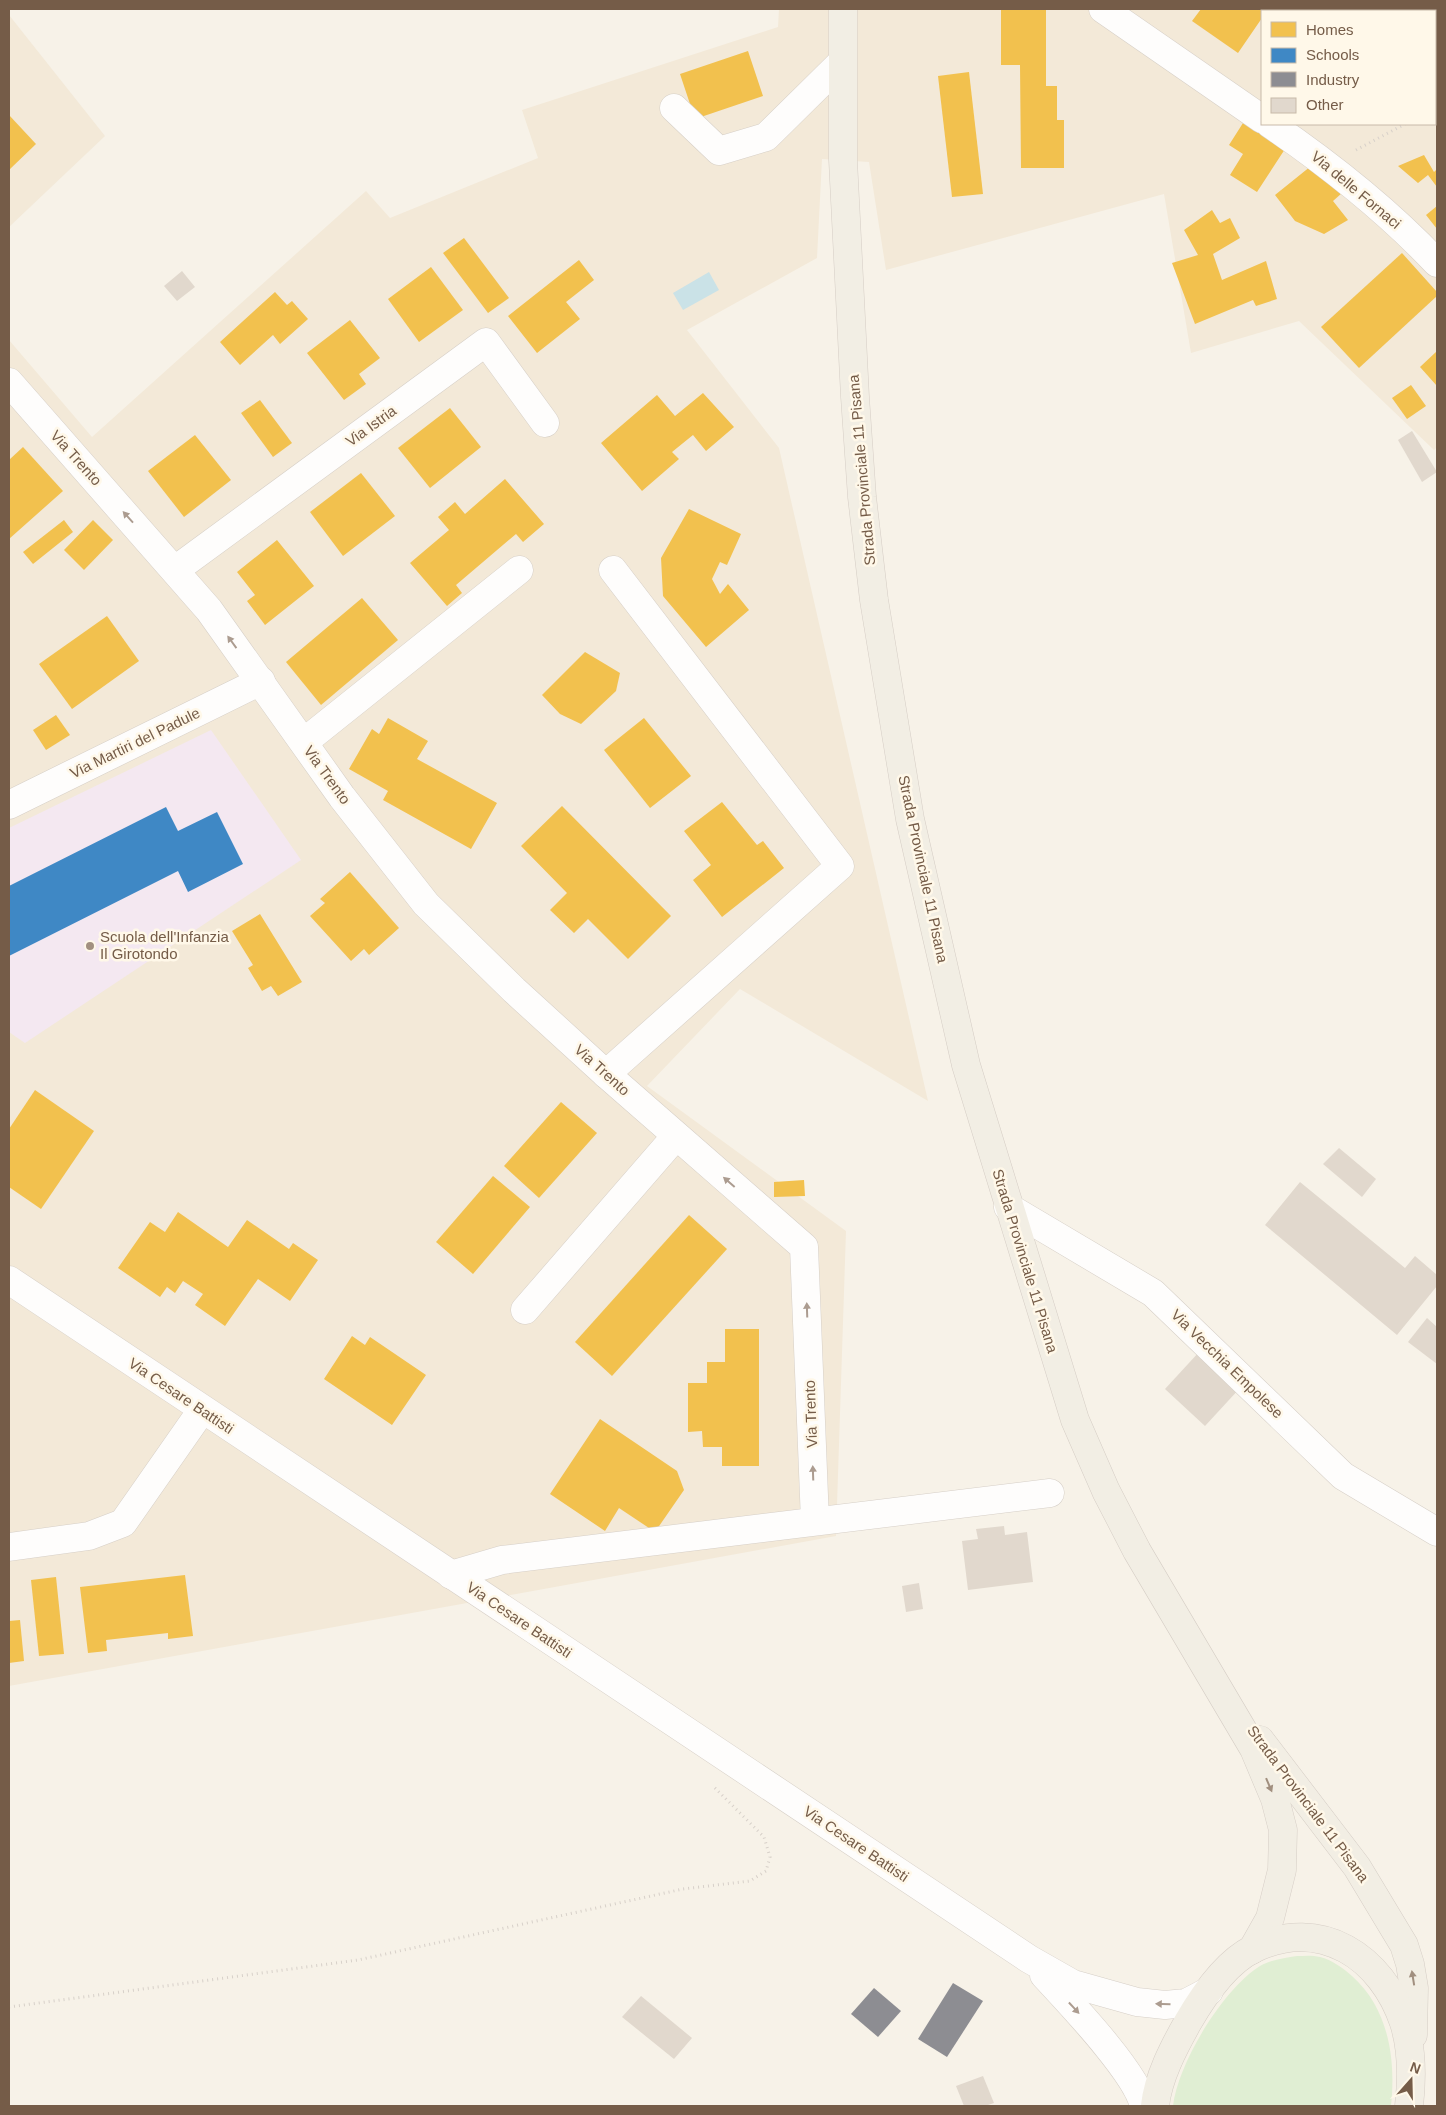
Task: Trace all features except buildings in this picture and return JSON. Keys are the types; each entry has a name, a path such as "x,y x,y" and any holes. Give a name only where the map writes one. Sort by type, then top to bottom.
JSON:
{"main road":[{"name":"Strada Provinciale 11 Pisana","path":"843,9 843,160 854,397 874,600 910,819 966,1065 1008,1207 1075,1420 1106,1491 1137,1550 1254,1749 1275,1799 1283,1830 1282,1870 1270,1918 1252,1950"},
{"name":"Strada Provinciale 11 Pisana","path":"1213,1680 1357,1867 1404,1945 1410,1964 1414,1988 1411,2096"},
{"name":"Via Cesare Battisti","path":"1155,2106 1168,2062 1179,2038 1209,1991 1229,1967 1252,1950 1275,1941 1295,1938 1324,1939 1351,1951 1374,1971 1389,1990 1404,2024 1410,2057 1411,2096"}],"street":[{"path":"1103,9 1261,118"},
{"path":"674,108 719,150 766,137 842,62"},
{"name":"Via delle Fornaci","path":"1271,125 1329,165 1414,238 1437,263"},
{"name":"Via Istria","path":"175,570 486,342 544,423"},
{"name":"Via Trento","path":"9,382 208,610 261,681 342,796 426,904 514,990 606,1074 804,1247 815,1521"},
{"path":"304,742 519,570"},
{"path":"606,1074 840,866 613,570"},
{"name":"Via Martiri del Padule","path":"9,805 261,681"},
{"path":"525,1310 676,1136"},
{"name":"Via Vecchia Empolese","path":"1008,1207 1154,1293 1343,1476 1437,1532"},
{"name":"Via Cesare Battisti","path":"9,1280 1029,1959 1073,1984 1137,2002 1166,2005 1186,2004 1209,1991"},
{"path":"9,1546 89,1536 123,1524 202,1410"},
{"path":"451,1575 502,1560 1050,1493"},
{"name":"Via Cesare Battisti","path":"1029,1959 1094,2031 1132,2080 1144,2106"}],"path":[{"path":"1329,165 1403,125"},
{"path":"9,2007 358,1960 683,1889 750,1881 766,1872 770,1857 764,1836 711,1784"}],"shaded area":[{"path":"779,9 1437,9 1437,447 1434,450 1299,321 1191,353 1164,194 886,270 869,162 822,159 817,258 687,330 779,448 928,1101 740,989 647,1086 846,1231 836,1536 9,1686 9,340 92,437 366,191 390,218 538,158 522,110 778,27"},
{"path":"9,15 105,136 9,227"},
{"name":"Scuola dell'Infanzia Il Girotondo","path":"211,730 301,860 25,1043 9,1032 9,828"}],"green space":[{"path":"1297,1956 1320,1957 1329,1960 1345,1970 1365,1989 1382,2020 1391,2053 1391,2106 1173,2106 1184,2069 1193,2049 1204,2029 1232,1992 1260,1966"}],"water":[{"path":"709,272 719,290 683,310 673,293"}],"place":[{"name":"Scuola dell'Infanzia Il Girotondo","path":"90,946"}]}
